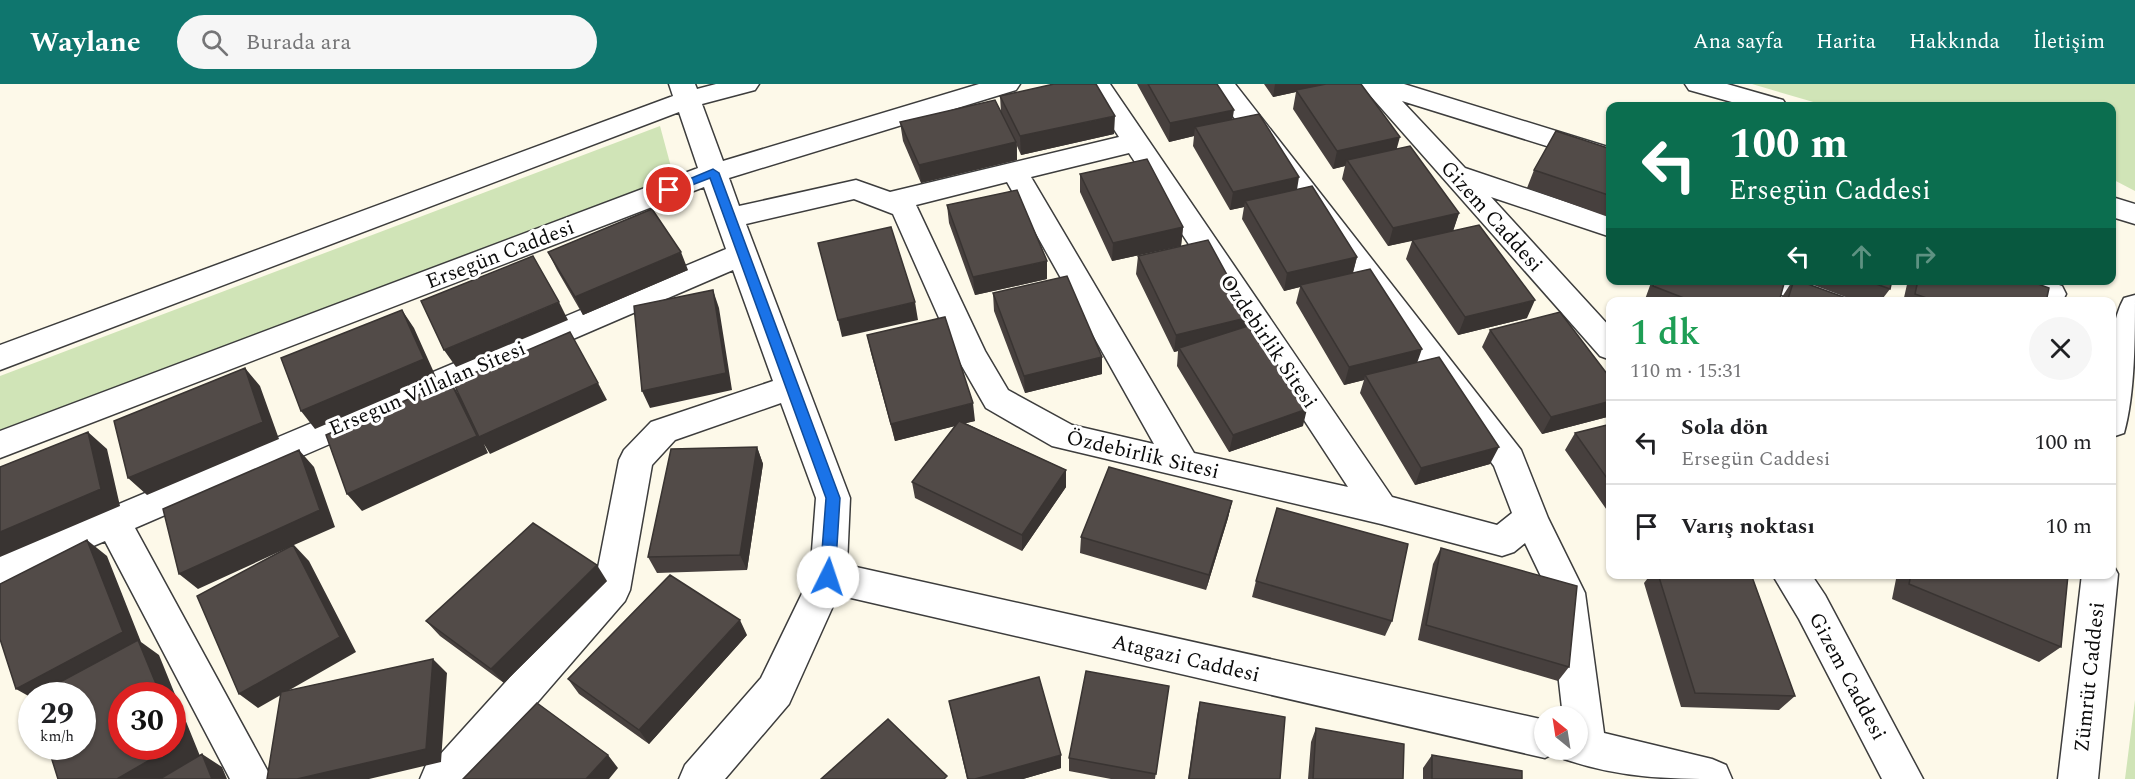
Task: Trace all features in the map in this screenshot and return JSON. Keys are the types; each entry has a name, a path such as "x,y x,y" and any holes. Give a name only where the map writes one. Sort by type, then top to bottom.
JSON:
{"street":[{"path":"0,358 685,92 746,84"},
{"name":"Ersegün Caddesi","path":"0,445 713,173 1007,84"},
{"name":"Ozdebirlik Sitesi","path":"1097,84 1381,509"},
{"path":"1222,84 1509,460 1531,518 1567,592 1578,706"},
{"path":"1375,84 1606,155"},
{"name":"Gizem Caddesi","path":"1375,84 1606,343"},
{"path":"1698,84 1760,102"},
{"path":"685,92 742,254 833,498 828,577 775,692 699,779"},
{"path":"887,202 1137,142"},
{"path":"1014,171 1182,464"},
{"path":"1454,175 1606,225"},
{"name":"Özdebirlik Sitesi","path":"729,218 856,189 904,208 971,354 997,399 1064,437 1381,509 1502,542 1531,518"},
{"path":"2116,208 2135,214"},
{"name":"Ersegun Villalan Sitesi","path":"0,570 742,254"},
{"path":"1787,285 1822,297"},
{"path":"2024,285 2050,294"},
{"path":"1563,296 1606,310"},
{"path":"2116,403 2135,306"},
{"path":"440,779 451,772 612,590 636,460 663,431 791,387"},
{"path":"113,522 252,779"},
{"name":"Atagazi Caddesi","path":"828,577 1534,737"},
{"name":"Gizem Caddesi","path":"1793,579 1812,607 1903,779"},
{"name":"Zümrüt Caddesi","path":"2078,779 2099,579"},
{"path":"1588,748 1712,779"}],"green space":[{"path":"1752,84 2135,84 2135,191 2116,181 2116,102 1813,102"},
{"path":"660,126 674,178 0,433 0,376"},
{"path":"2135,700 2135,779 2125,779"}],"building":[{"path":"1054,84 1096,84 1115,116 1020,136 1000,96"},
{"path":"1148,84 1217,84 1234,110 1170,123"},
{"path":"1326,84 1361,84 1400,137 1337,151 1296,90"},
{"path":"995,100 1016,142 919,165 900,122"},
{"path":"1259,114 1299,177 1233,192 1195,127"},
{"path":"1556,131 1606,147 1606,194 1534,170"},
{"path":"1410,146 1459,213 1393,228 1347,160"},
{"path":"1147,159 1183,227 1113,243 1080,174"},
{"path":"1312,186 1357,257 1287,273 1245,201"},
{"path":"1017,190 1047,261 973,277 947,205"},
{"path":"652,209 681,252 575,297 548,252"},
{"path":"1479,225 1535,300 1465,317 1412,240"},
{"path":"891,227 915,302 838,320 818,243"},
{"path":"1208,240 1250,317 1176,335 1138,256"},
{"path":"533,256 559,302 444,350 421,301"},
{"path":"1370,269 1422,349 1349,367 1300,285"},
{"path":"1067,276 1102,357 1024,376 993,293"},
{"path":"1784,285 1780,297 1681,297 1653,286"},
{"path":"1792,285 1811,285 1843,297 1789,297"},
{"path":"1879,285 1891,285 1890,289"},
{"path":"1917,285 2041,285 2049,288 2047,297 1924,297 1915,294"},
{"path":"713,290 726,373 642,391 634,306"},
{"path":"402,310 424,359 301,411 281,358"},
{"path":"1560,312 1606,372 1606,402 1551,417 1490,330"},
{"path":"945,317 973,403 891,424 867,335"},
{"path":"1251,325 1307,409 1233,435 1179,348"},
{"path":"570,332 598,383 479,437 453,382"},
{"path":"1439,357 1499,447 1421,468 1365,375"},
{"path":"245,368 263,422 128,478 114,421"},
{"path":"450,381 477,436 347,494 326,435"},
{"path":"959,421 1066,470 1022,535 912,482"},
{"path":"1606,425 1606,477 1575,433"},
{"path":"88,432 101,489 0,532 0,467"},
{"path":"757,447 740,555 648,557 671,449"},
{"path":"299,450 320,510 179,574 163,509"},
{"path":"1109,467 1232,501 1209,575 1081,537"},
{"path":"1277,508 1408,544 1392,621 1256,581"},
{"path":"533,523 597,565 491,669 426,621"},
{"path":"87,540 123,632 29,682 18,682 16,689 0,639 0,584"},
{"path":"293,545 340,637 239,694 197,596"},
{"path":"1441,548 1577,586 1569,667 1426,625"},
{"path":"670,575 740,620 639,730 568,679"},
{"path":"1660,579 1753,579 1795,696 1695,693"},
{"path":"1910,579 2068,579 2061,647 1909,584"},
{"path":"138,640 155,682 108,682 108,760 150,760 117,779 58,779 52,760 96,760 96,682 60,682"},
{"path":"433,659 426,749 297,779 267,779 281,692"},
{"path":"1086,671 1169,686 1156,774 1069,758"},
{"path":"1039,677 1061,755 968,779 949,701"},
{"path":"1200,702 1285,717 1280,779 1189,779"},
{"path":"537,703 608,755 586,779 463,779"},
{"path":"888,719 947,776 944,779 821,779"},
{"path":"1316,728 1404,744 1403,779 1313,779"},
{"path":"202,754 212,779 160,779"},
{"path":"1432,755 1522,771 1522,779 1432,779"}],"route":[{"path":"669,190 713,173 833,498 828,577"}]}
